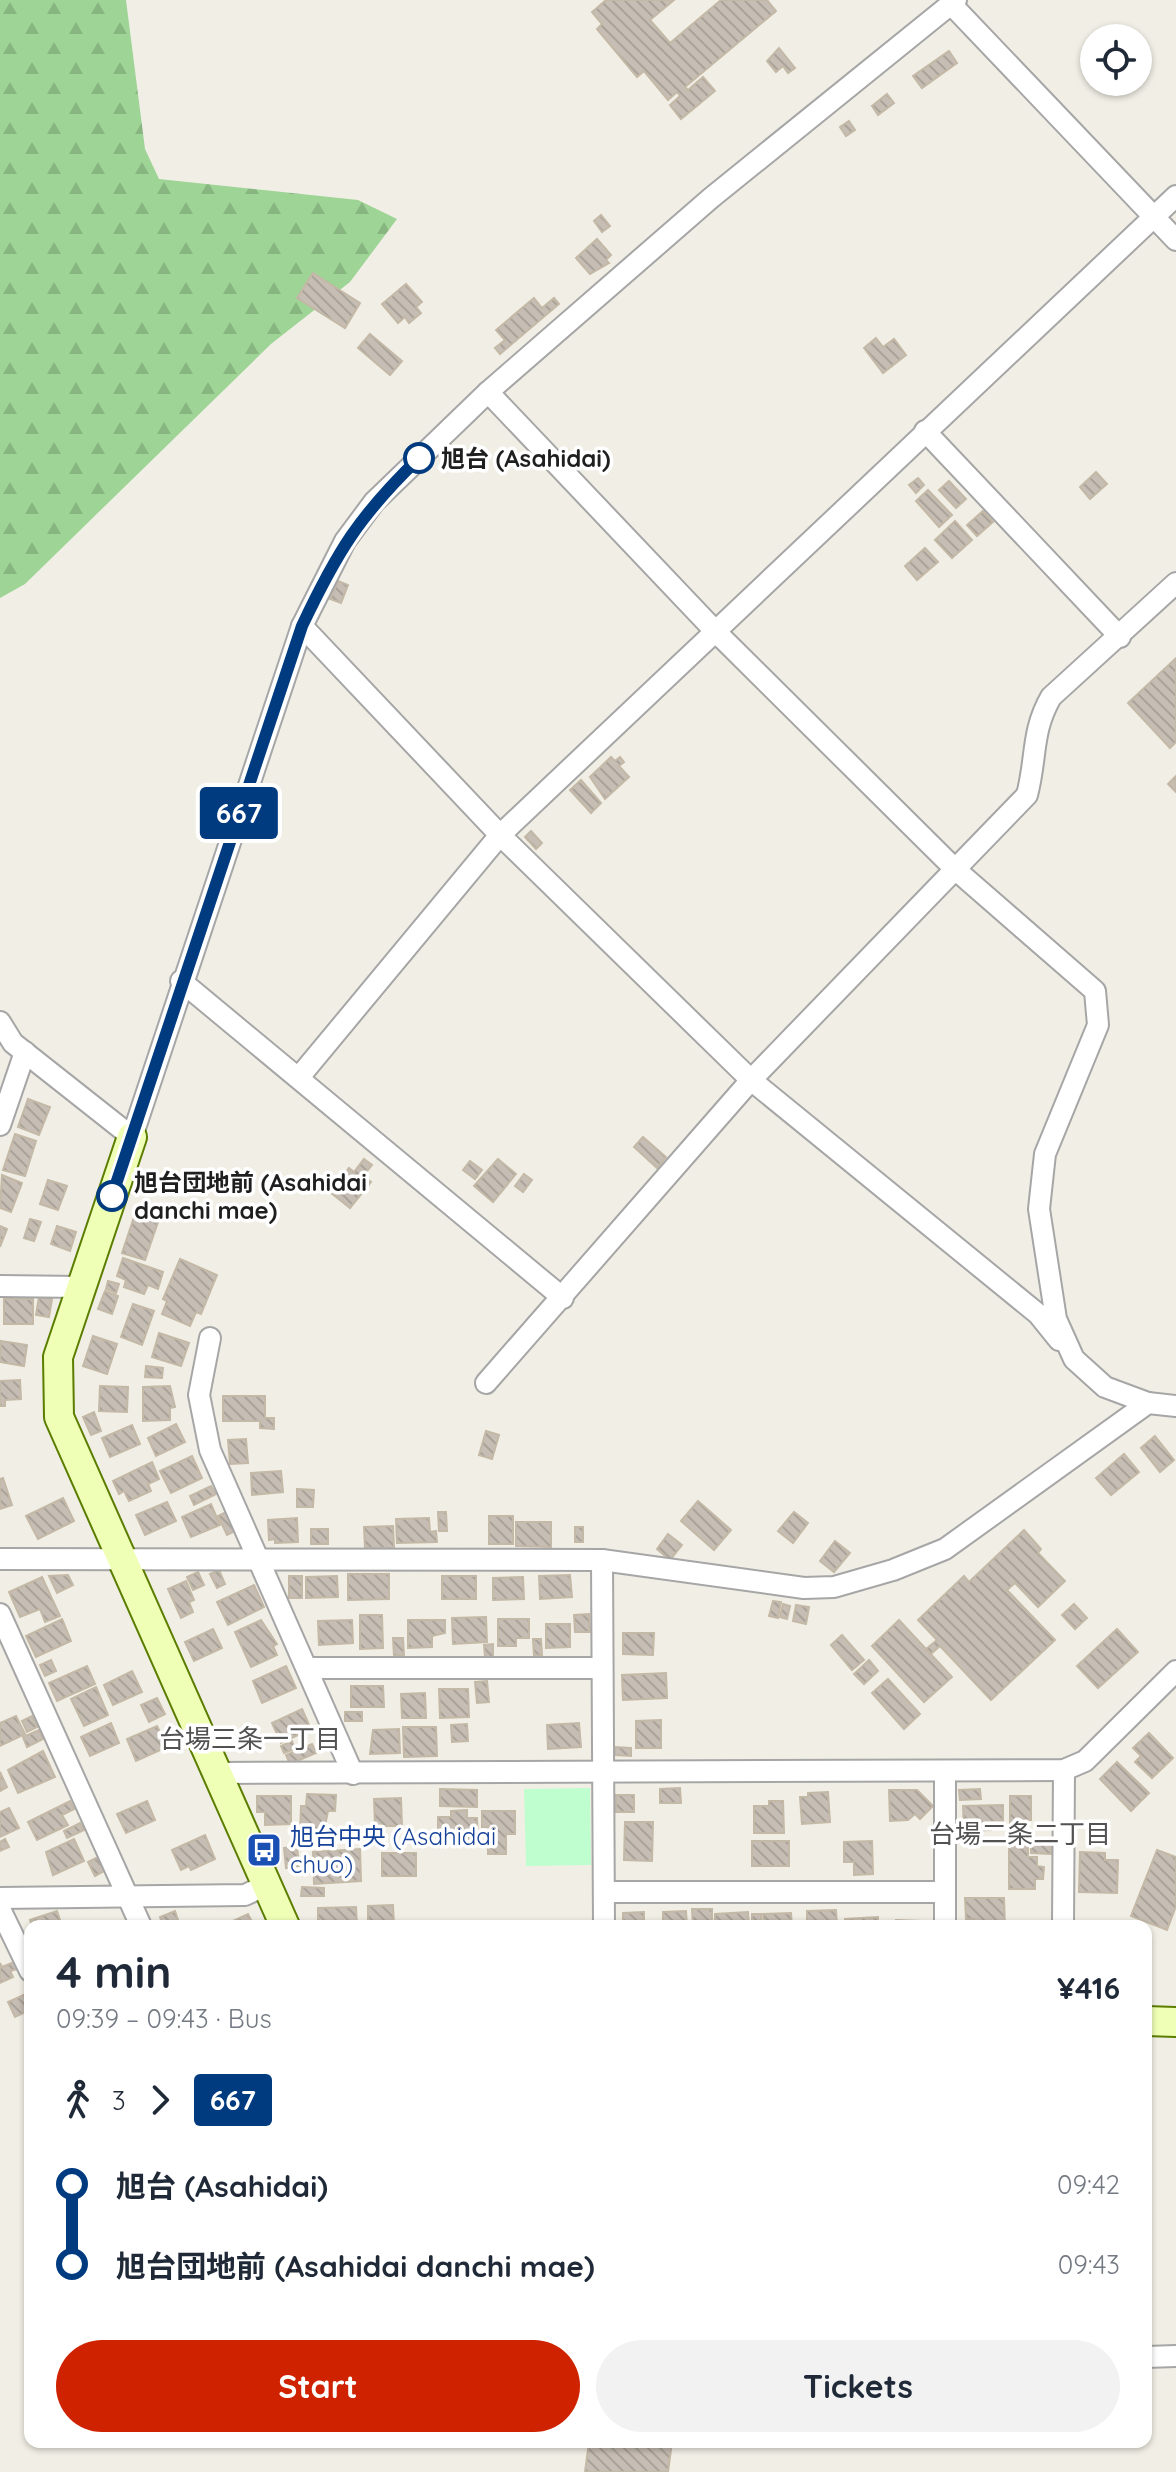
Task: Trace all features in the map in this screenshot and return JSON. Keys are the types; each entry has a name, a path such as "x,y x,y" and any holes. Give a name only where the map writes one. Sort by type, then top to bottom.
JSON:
{"street":[{"path":"282,1920 59,1417 58,1357 302,626 345,541 374,502 488,392 711,198 954,2 1176,240"},
{"path":"300,1076 500,835 1176,196"},
{"path":"488,392 716,632 956,870 1095,991 1098,1025 1045,1154 1039,1209 1056,1319 1074,1359"},
{"path":"925,431 1120,637"},
{"path":"486,1383 751,1080 1027,795 1034,768 1038,719 1051,697 1176,583"},
{"path":"302,626 500,835 751,1080 1038,1314 1074,1359 1105,1387 1148,1403 1176,1406"},
{"path":"181,981 300,1076 563,1298"},
{"path":"0,1022 13,1046 132,1137"},
{"path":"0,1125 13,1046"},
{"path":"0,1286 81,1287"},
{"path":"210,1338 199,1395 210,1450 309,1668 353,1774"},
{"path":"0,1559 602,1560 804,1588 834,1587 893,1570 945,1549 1148,1403"},
{"path":"602,1560 604,1920"},
{"path":"0,1614 138,1920"},
{"path":"309,1668 602,1668"},
{"path":"218,1773 603,1775 1064,1770 1085,1761 1176,1671"},
{"path":"1063,1920 1064,1770"},
{"path":"945,1773 945,1920"},
{"path":"0,1898 245,1895 266,1885"},
{"path":"604,1892 945,1892"},
{"path":"0,1909 24,1959"},
{"path":"1152,2021 1176,2022"},
{"path":"1152,2357 1176,2356"}],"green space":[{"path":"0,0 126,0 145,149 159,179 358,200 397,219 350,282 271,344 25,584 0,598"},
{"path":"590,1788 591,1865 526,1866 524,1789"}],"building":[{"path":"606,0 674,0 650,20 670,43 721,0 767,0 776,11 685,87 688,90 703,77 715,91 681,119 670,105 680,96 677,92 668,100 644,71 637,77 597,29 602,24 592,12"},
{"path":"779,48 795,68 788,73 783,66 776,72 767,61"},
{"path":"949,51 957,63 922,88 913,76"},
{"path":"887,94 894,103 878,115 872,106"},
{"path":"849,121 855,130 846,136 840,127"},
{"path":"601,215 610,226 602,232 594,221"},
{"path":"597,239 611,255 606,260 609,263 590,274 576,258"},
{"path":"313,273 360,303 345,328 297,298"},
{"path":"406,284 422,302 416,307 421,313 409,323 405,317 398,323 382,304"},
{"path":"534,298 542,308 554,298 559,304 500,354 495,348 505,340 496,330"},
{"path":"370,334 402,361 390,375 358,348"},
{"path":"876,338 883,347 894,339 906,355 883,373 864,348"},
{"path":"1096,472 1107,484 1090,499 1080,487"},
{"path":"918,478 924,485 916,493 909,485"},
{"path":"949,481 966,499 956,508 939,490"},
{"path":"928,490 952,515 939,527 916,501"},
{"path":"983,511 993,522 977,536 967,525"},
{"path":"955,521 972,540 952,558 935,540"},
{"path":"925,548 938,562 917,580 905,566"},
{"path":"338,581 348,585 341,603 330,599"},
{"path":"1176,658 1176,742 1170,748 1128,703"},
{"path":"611,757 615,761 620,757 624,762 619,766 629,777 605,799 590,777"},
{"path":"1176,776 1176,792 1168,784"},
{"path":"581,780 601,803 591,813 570,790"},
{"path":"531,831 542,843 536,849 525,837"},
{"path":"28,1099 50,1107 39,1135 18,1127"},
{"path":"15,1134 36,1141 25,1176 3,1170"},
{"path":"643,1137 666,1157 657,1168 634,1147"},
{"path":"364,1159 372,1165 363,1176 371,1182 350,1208 330,1192 349,1168 354,1172"},
{"path":"498,1159 516,1174 493,1202 474,1186"},
{"path":"470,1161 482,1170 475,1179 463,1170"},
{"path":"524,1174 532,1180 523,1192 515,1186"},
{"path":"2,1175 22,1183 11,1212 0,1208"},
{"path":"48,1180 67,1186 58,1210 40,1204"},
{"path":"135,1214 158,1222 145,1260 122,1253"},
{"path":"30,1219 41,1222 34,1241 24,1238"},
{"path":"0,1226 7,1229 0,1247"},
{"path":"57,1226 76,1232 70,1251 51,1244"},
{"path":"123,1258 163,1272 158,1289 148,1285 144,1294 124,1287 126,1280 117,1276"},
{"path":"180,1259 217,1275 201,1314 196,1312 190,1326 162,1314 167,1301 163,1299"},
{"path":"108,1281 119,1284 116,1293 106,1289"},
{"path":"105,1291 118,1296 112,1314 98,1309"},
{"path":"39,1297 52,1299 49,1317 36,1315"},
{"path":"4,1299 33,1299 33,1324 4,1324"},
{"path":"133,1304 154,1311 142,1345 121,1337"},
{"path":"159,1333 189,1343 181,1366 152,1357"},
{"path":"93,1336 117,1344 107,1374 83,1366"},
{"path":"1,1341 27,1345 24,1366 0,1362"},
{"path":"146,1366 163,1368 162,1378 145,1377"},
{"path":"20,1380 21,1399 5,1400 5,1406 0,1406 0,1381"},
{"path":"100,1386 128,1387 127,1412 99,1411"},
{"path":"170,1386 175,1407 170,1408 170,1420 143,1421 143,1387"},
{"path":"223,1396 265,1396 265,1418 274,1418 274,1429 260,1428 260,1421 223,1421"},
{"path":"94,1412 101,1431 91,1435 83,1417"},
{"path":"176,1424 185,1442 156,1456 148,1438"},
{"path":"132,1425 140,1444 110,1457 102,1438"},
{"path":"486,1431 499,1435 492,1459 479,1455"},
{"path":"1155,1436 1174,1460 1160,1472 1141,1448"},
{"path":"246,1439 248,1463 230,1464 228,1440"},
{"path":"1124,1454 1139,1472 1111,1495 1096,1478"},
{"path":"192,1456 202,1478 171,1493 160,1471"},
{"path":"152,1462 159,1479 148,1484 151,1491 129,1501 124,1491 119,1494 113,1481"},
{"path":"281,1471 283,1492 252,1495 251,1473"},
{"path":"3,1478 12,1505 0,1509 0,1479"},
{"path":"211,1486 216,1494 194,1505 190,1496"},
{"path":"297,1489 314,1490 313,1507 297,1507"},
{"path":"63,1498 74,1521 38,1539 26,1516"},
{"path":"698,1501 731,1530 714,1550 681,1521"},
{"path":"167,1502 176,1521 145,1535 136,1515"},
{"path":"211,1504 220,1525 191,1537 182,1517"},
{"path":"226,1512 235,1531 227,1535 218,1516"},
{"path":"438,1512 446,1512 447,1531 439,1531"},
{"path":"794,1512 808,1523 793,1543 778,1531"},
{"path":"489,1516 513,1516 513,1544 489,1544"},
{"path":"297,1518 298,1542 275,1543 275,1539 269,1540 268,1520"},
{"path":"429,1518 430,1532 436,1531 437,1542 397,1543 396,1519"},
{"path":"516,1522 551,1522 551,1547 516,1546"},
{"path":"393,1526 394,1548 365,1548 364,1527"},
{"path":"575,1527 583,1527 583,1542 575,1542"},
{"path":"311,1529 328,1529 328,1544 311,1544"},
{"path":"1024,1530 1041,1549 1038,1553 1065,1581 1038,1607 1015,1583 1007,1590 1055,1640 991,1700 940,1646 931,1654 926,1649 937,1640 918,1620 964,1576 969,1582"},
{"path":"668,1534 682,1545 670,1560 657,1549"},
{"path":"835,1541 850,1553 834,1572 820,1561"},
{"path":"219,1570 225,1584 217,1588 210,1574"},
{"path":"198,1572 204,1585 193,1590 187,1577"},
{"path":"348,1574 389,1574 389,1599 348,1600"},
{"path":"68,1575 73,1585 57,1593 49,1576"},
{"path":"570,1575 572,1597 540,1599 539,1576"},
{"path":"289,1576 302,1576 302,1598 289,1598"},
{"path":"337,1576 338,1597 306,1598 306,1577"},
{"path":"442,1576 476,1576 476,1599 442,1599"},
{"path":"42,1577 60,1616 45,1622 40,1609 20,1617 9,1592"},
{"path":"523,1577 524,1599 493,1600 493,1578"},
{"path":"186,1581 194,1600 189,1602 193,1612 181,1618 168,1589"},
{"path":"254,1585 264,1607 228,1625 217,1602"},
{"path":"773,1601 781,1602 778,1618 769,1616"},
{"path":"783,1604 790,1606 787,1619 780,1617"},
{"path":"1074,1604 1087,1618 1075,1629 1062,1615"},
{"path":"796,1605 809,1607 806,1624 793,1621"},
{"path":"589,1614 590,1632 575,1632 574,1615"},
{"path":"360,1615 382,1615 383,1648 360,1649"},
{"path":"486,1617 487,1642 453,1644 452,1618"},
{"path":"62,1619 71,1641 36,1657 26,1636"},
{"path":"498,1619 529,1619 529,1638 516,1638 516,1646 498,1646"},
{"path":"261,1620 277,1644 273,1646 277,1655 251,1667 235,1632"},
{"path":"352,1620 353,1643 319,1645 318,1621"},
{"path":"408,1620 445,1620 445,1633 432,1636 432,1647 408,1648"},
{"path":"899,1620 952,1677 924,1702 872,1646"},
{"path":"546,1624 570,1624 570,1647 546,1648"},
{"path":"213,1629 222,1648 194,1661 185,1642"},
{"path":"1117,1629 1138,1652 1098,1688 1077,1666"},
{"path":"623,1633 654,1633 653,1655 623,1654"},
{"path":"842,1635 864,1660 852,1670 831,1645"},
{"path":"393,1638 403,1638 404,1655 394,1656"},
{"path":"533,1639 541,1639 542,1655 534,1656"},
{"path":"493,1644 493,1657 485,1657 484,1645"},
{"path":"51,1660 56,1671 45,1676 40,1665"},
{"path":"869,1660 878,1671 864,1684 854,1674"},
{"path":"87,1666 95,1684 57,1701 49,1683"},
{"path":"286,1666 296,1688 262,1703 253,1681"},
{"path":"132,1671 142,1692 113,1705 104,1685"},
{"path":"666,1673 667,1698 623,1700 622,1675"},
{"path":"888,1679 920,1714 904,1729 872,1693"},
{"path":"487,1681 489,1702 477,1703 475,1682"},
{"path":"351,1686 383,1686 384,1707 351,1707"},
{"path":"96,1687 108,1715 84,1726 71,1699"},
{"path":"439,1689 468,1689 469,1717 440,1718"},
{"path":"425,1693 426,1718 402,1718 401,1694"},
{"path":"157,1698 165,1714 149,1722 141,1705"},
{"path":"302,1709 311,1729 281,1743 272,1723"},
{"path":"345,1712 362,1712 362,1721 345,1721"},
{"path":"16,1716 25,1734 0,1746 0,1723"},
{"path":"32,1716 37,1727 27,1732 22,1721"},
{"path":"661,1720 661,1748 636,1748 636,1721"},
{"path":"111,1723 119,1743 90,1756 81,1737"},
{"path":"579,1723 581,1747 548,1749 547,1725"},
{"path":"467,1724 468,1741 452,1742 451,1725"},
{"path":"157,1726 167,1747 136,1761 127,1739"},
{"path":"403,1727 436,1727 437,1756 404,1757"},
{"path":"399,1729 400,1753 370,1754 373,1730"},
{"path":"39,1730 43,1739 27,1747 23,1737"},
{"path":"1149,1733 1173,1758 1152,1778 1135,1762 1141,1756 1133,1748"},
{"path":"292,1741 295,1749 284,1753 281,1746"},
{"path":"312,1744 316,1753 290,1764 286,1755"},
{"path":"615,1747 631,1748 631,1756 615,1755"},
{"path":"43,1751 55,1777 18,1793 8,1770"},
{"path":"1117,1762 1149,1793 1131,1811 1100,1779"},
{"path":"0,1772 7,1787 0,1791"},
{"path":"680,1788 681,1803 660,1803 660,1789"},
{"path":"440,1789 477,1790 477,1807 440,1806"},
{"path":"980,1789 981,1799 960,1800 959,1790"},
{"path":"889,1790 917,1790 933,1806 920,1819 915,1814 908,1820 890,1821"},
{"path":"828,1792 830,1822 802,1824 800,1797 808,1797 808,1793"},
{"path":"307,1794 336,1795 335,1811 328,1811 323,1836 300,1836 301,1806 306,1806"},
{"path":"616,1795 634,1795 634,1812 616,1812"},
{"path":"257,1796 291,1796 291,1824 265,1825 265,1812 257,1812"},
{"path":"1010,1796 1031,1796 1031,1820 1022,1820 1022,1826 1010,1826"},
{"path":"401,1798 402,1826 375,1826 374,1799"},
{"path":"70,1801 74,1809 62,1815 68,1825 37,1840 28,1822"},
{"path":"147,1801 155,1820 126,1833 117,1814"},
{"path":"769,1801 783,1801 784,1833 754,1833 754,1806 769,1806"},
{"path":"1003,1805 1003,1821 990,1822 991,1830 964,1831 963,1806"},
{"path":"9,1808 19,1828 0,1837 0,1812"},
{"path":"467,1810 467,1818 477,1818 478,1841 438,1842 438,1817 451,1817 451,1811"},
{"path":"482,1811 515,1811 515,1834 506,1834 506,1854 488,1854 488,1827 482,1827"},
{"path":"625,1822 653,1822 652,1861 624,1860"},
{"path":"80,1823 84,1830 67,1838 64,1831"},
{"path":"205,1835 215,1859 191,1870 189,1866 181,1870 172,1850"},
{"path":"1031,1838 1051,1839 1051,1854 1031,1853"},
{"path":"5,1839 9,1847 0,1851 0,1842"},
{"path":"74,1839 84,1861 53,1875 46,1852"},
{"path":"752,1841 789,1841 789,1866 752,1866"},
{"path":"872,1841 873,1874 854,1875 854,1862 844,1862 844,1842"},
{"path":"1009,1841 1028,1841 1028,1857 1037,1857 1037,1866 1044,1867 1043,1879 1035,1879 1035,1889 1009,1889"},
{"path":"297,1846 299,1866 286,1868 284,1848"},
{"path":"360,1849 361,1881 314,1884 313,1852"},
{"path":"1157,1850 1176,1857 1176,1906 1167,1930 1152,1924 1152,1920 1131,1916"},
{"path":"1080,1852 1105,1853 1105,1860 1118,1860 1117,1893 1079,1892"},
{"path":"382,1853 416,1853 416,1876 382,1876"},
{"path":"98,1857 104,1871 95,1876 88,1862"},
{"path":"302,1887 324,1888 324,1896 301,1896"},
{"path":"965,1898 1004,1898 1005,1920 966,1919"},
{"path":"393,1905 394,1920 368,1920 368,1906"},
{"path":"356,1907 357,1920 318,1920 318,1908"},
{"path":"692,1909 712,1909 712,1920 693,1920"},
{"path":"836,1910 837,1920 807,1920 807,1911"},
{"path":"57,1911 60,1920 30,1920"},
{"path":"175,1911 178,1920 161,1920 160,1917"},
{"path":"686,1911 687,1920 663,1920 663,1912"},
{"path":"644,1912 644,1920 623,1920 623,1913"},
{"path":"748,1912 749,1920 715,1920 715,1914"},
{"path":"791,1913 792,1920 764,1920 763,1914"},
{"path":"248,1914 251,1920 235,1920"},
{"path":"752,1914 761,1914 761,1920 752,1920"},
{"path":"878,1917 878,1920 845,1919"},
{"path":"14,1962 17,1969 10,1971 13,1977 0,1983 0,1963 2,1967"},
{"path":"24,1995 24,2013 15,2017 8,2002"},
{"path":"588,2448 671,2448 668,2472 585,2472"}],"bus line":[{"name":"667","path":"112,1196 181,981 302,626 345,541 374,502 419,458"}],"place":[{"name":"旭台 (Asahidai)","path":"419,458"},
{"name":"旭台団地前 (Asahidai danchi mae)","path":"112,1196"},
{"name":"旭台中央 (Asahidai chuo)","path":"264,1850"}],"district":[{"name":"台場三条一丁目","path":"250,1738"},
{"name":"台場二条二丁目","path":"1020,1833"}]}
